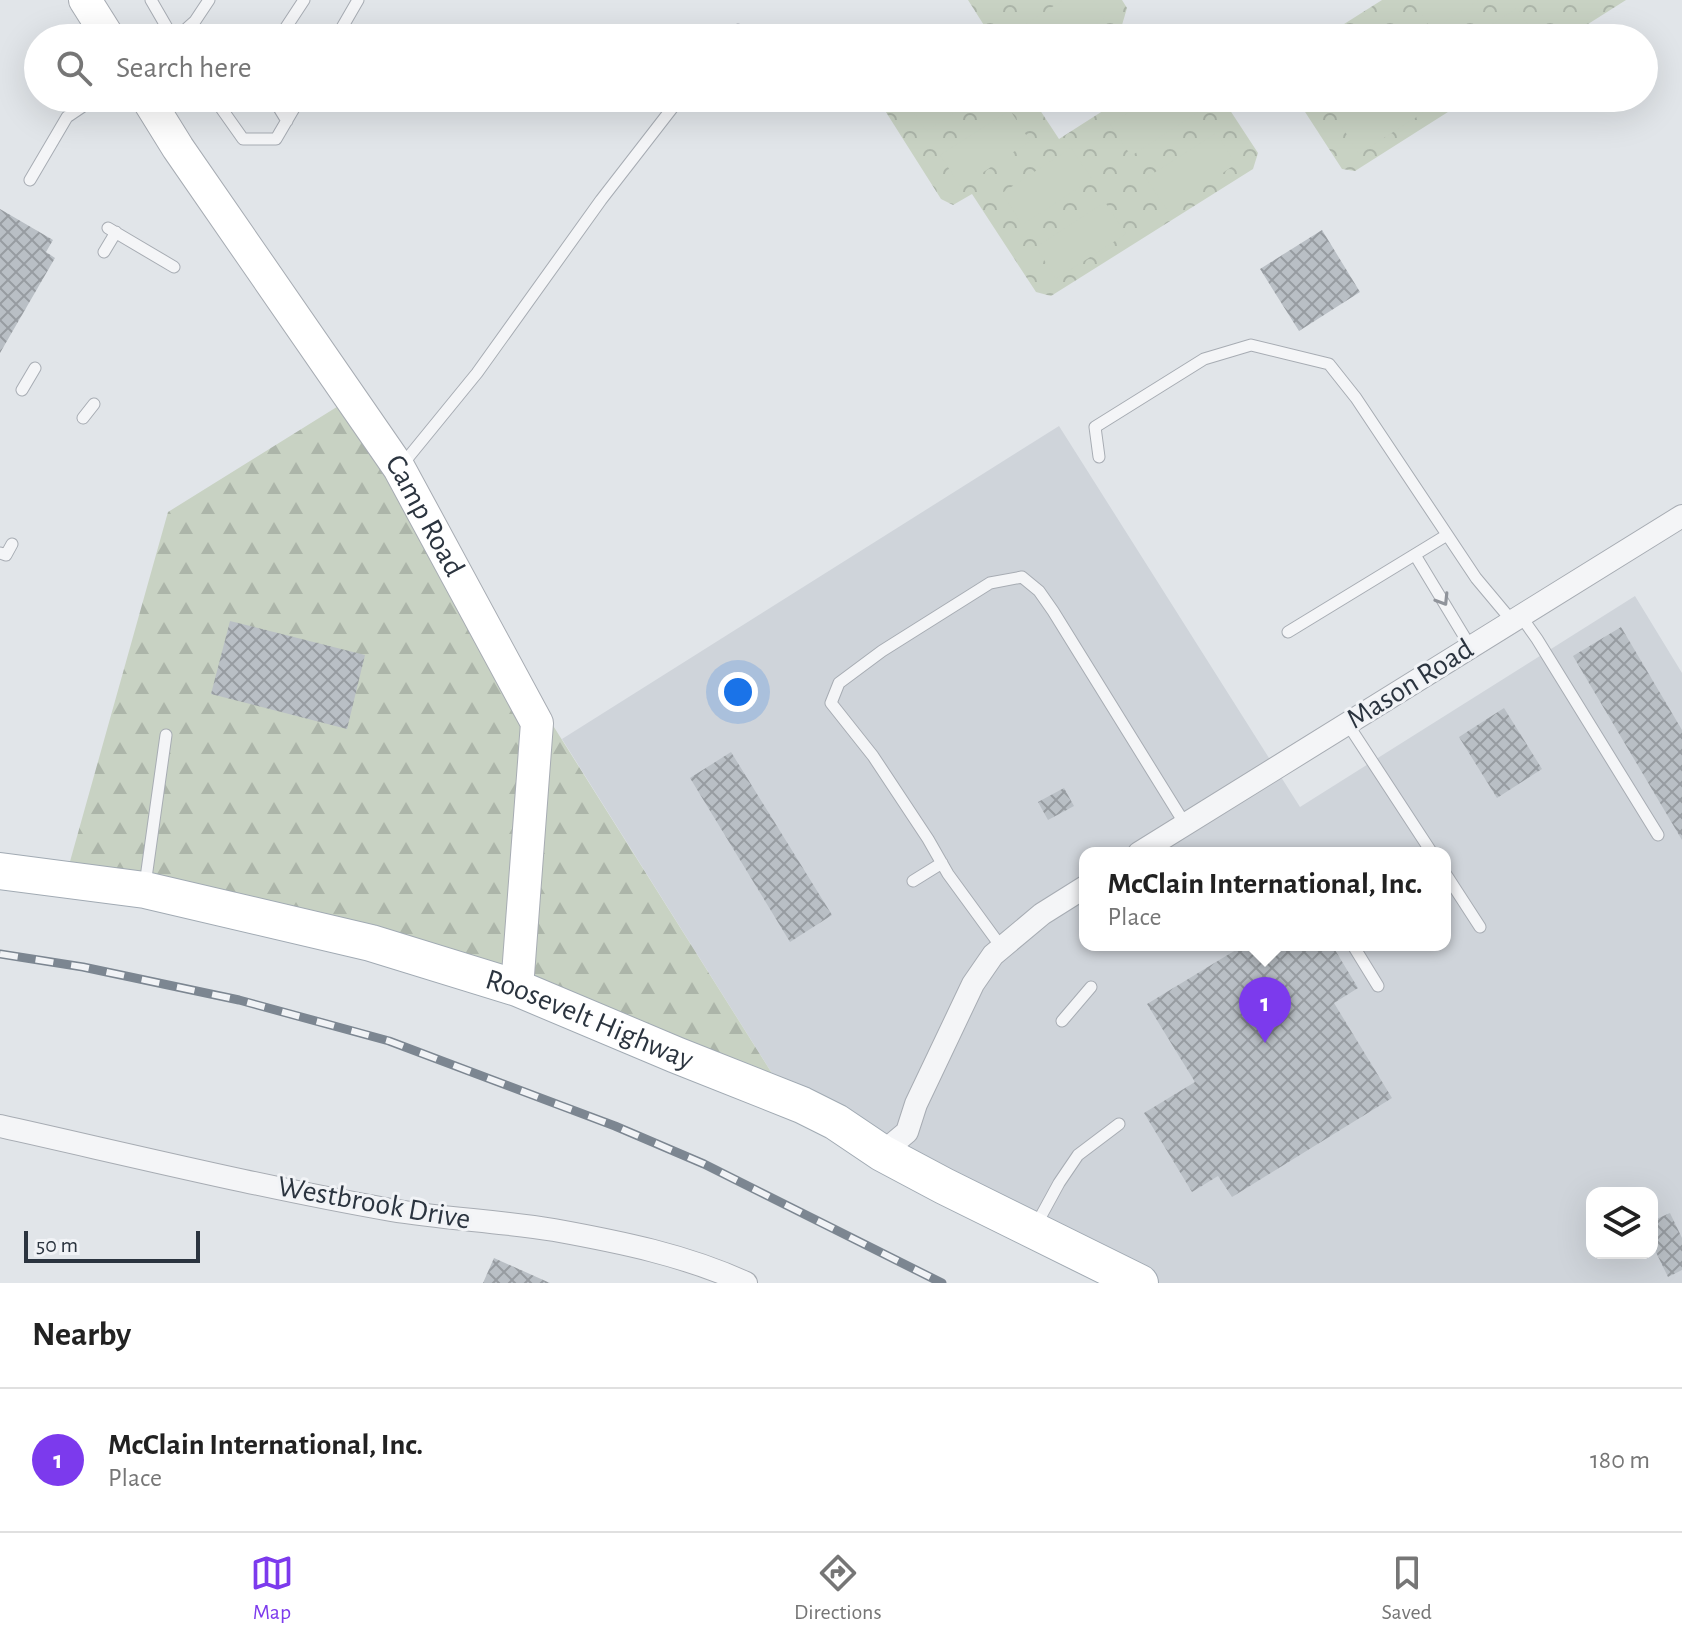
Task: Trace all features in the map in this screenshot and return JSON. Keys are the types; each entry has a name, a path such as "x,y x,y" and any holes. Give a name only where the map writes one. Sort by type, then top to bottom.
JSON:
{"main road":[{"name":"Roosevelt Highway","path":"0,871 145,890 371,943 517,988 802,1105 836,1122 882,1153 1140,1283"}],"street":[{"path":"85,0 100,24"},
{"name":"Camp Road","path":"156,112 399,468 537,723 517,988"},
{"name":"Mason Road","path":"1163,847 1185,824 1682,516"},
{"path":"882,1153 907,1132 916,1104 973,984 993,955 1042,914 1079,891"},
{"name":"Westbrook Drive","path":"0,1126 329,1199 552,1230 665,1253 746,1283"}],"lane":[{"path":"151,0 166,24"},
{"path":"191,24 209,0"},
{"path":"288,24 304,0"},
{"path":"344,24 358,0"},
{"path":"30,180 67,117 74,112"},
{"path":"224,112 243,139 276,139 292,112"},
{"path":"282,112 287,121"},
{"path":"399,468 477,373 601,200 669,112"},
{"path":"104,252 112,230 174,267"},
{"path":"1099,457 1095,427 1204,359 1251,345 1329,364 1356,398 1476,578 1537,639 1658,835"},
{"path":"22,390 35,368"},
{"path":"83,418 94,404"},
{"path":"1288,632 1447,535"},
{"path":"0,553 6,555 12,544"},
{"path":"1415,555 1470,646"},
{"path":"1002,948 948,874 873,756 831,703 839,683 882,651 990,583 1022,577 1039,591 1053,611 1185,824"},
{"path":"1347,723 1428,847"},
{"path":"145,890 166,735"},
{"path":"913,881 942,863"},
{"path":"1451,882 1480,927"},
{"path":"1356,951 1378,986"},
{"path":"1062,1021 1091,987"},
{"path":"1033,1229 1078,1155 1119,1124"}],"shaded area":[{"path":"1059,426 1300,807 1635,596 1682,673 1682,1283 1131,1283 802,1121 562,739"}],"green space":[{"path":"968,0 1122,0 1127,8 1122,24 983,24"},
{"path":"1063,0 1093,0 1105,18 1096,24 1026,24"},
{"path":"1382,0 1626,0 1588,24 1344,24"},
{"path":"1413,0 1479,0 1441,24 1428,24"},
{"path":"1517,8 1527,24 1492,24"},
{"path":"886,112 1041,112 1059,139 1101,112 1231,112 1258,153 1253,169 1051,296 1036,292 972,194 953,205 941,199"},
{"path":"914,112 955,112 926,131"},
{"path":"1007,112 1011,112 1030,141 961,187 940,155"},
{"path":"1129,112 1198,112 1131,156 1110,124"},
{"path":"1305,112 1448,112 1355,171 1342,169"},
{"path":"1354,112 1424,112 1359,154 1339,122"},
{"path":"1216,133 1236,164 1167,210 1146,178"},
{"path":"1071,148 1092,179 1022,225 1002,193"},
{"path":"1105,202 1126,234 1056,279 1036,247"},
{"path":"348,400 802,1121 487,983 62,890 168,512"}],"building":[{"path":"0,209 53,240 46,252 55,258 0,353"},
{"path":"1322,230 1360,292 1299,331 1260,269"},
{"path":"230,621 365,655 347,729 211,694"},
{"path":"1621,627 1682,730 1682,840 1573,656"},
{"path":"1504,708 1542,769 1497,798 1459,737"},
{"path":"731,752 832,915 790,942 690,778"},
{"path":"1064,788 1074,806 1048,820 1038,802"},
{"path":"1234,951 1336,951 1358,988 1334,1003 1392,1098 1232,1197 1218,1176 1192,1192 1144,1113 1195,1082 1147,1004"},
{"path":"1670,1213 1682,1238 1682,1270 1668,1277 1658,1256 1658,1218"},
{"path":"494,1258 550,1283 483,1283"}],"railway":[{"path":"0,954 83,967 239,1000 389,1041 615,1126 704,1164 942,1283"}],"place":[{"name":"McClain International, Inc.","path":"1265,1043"}]}
